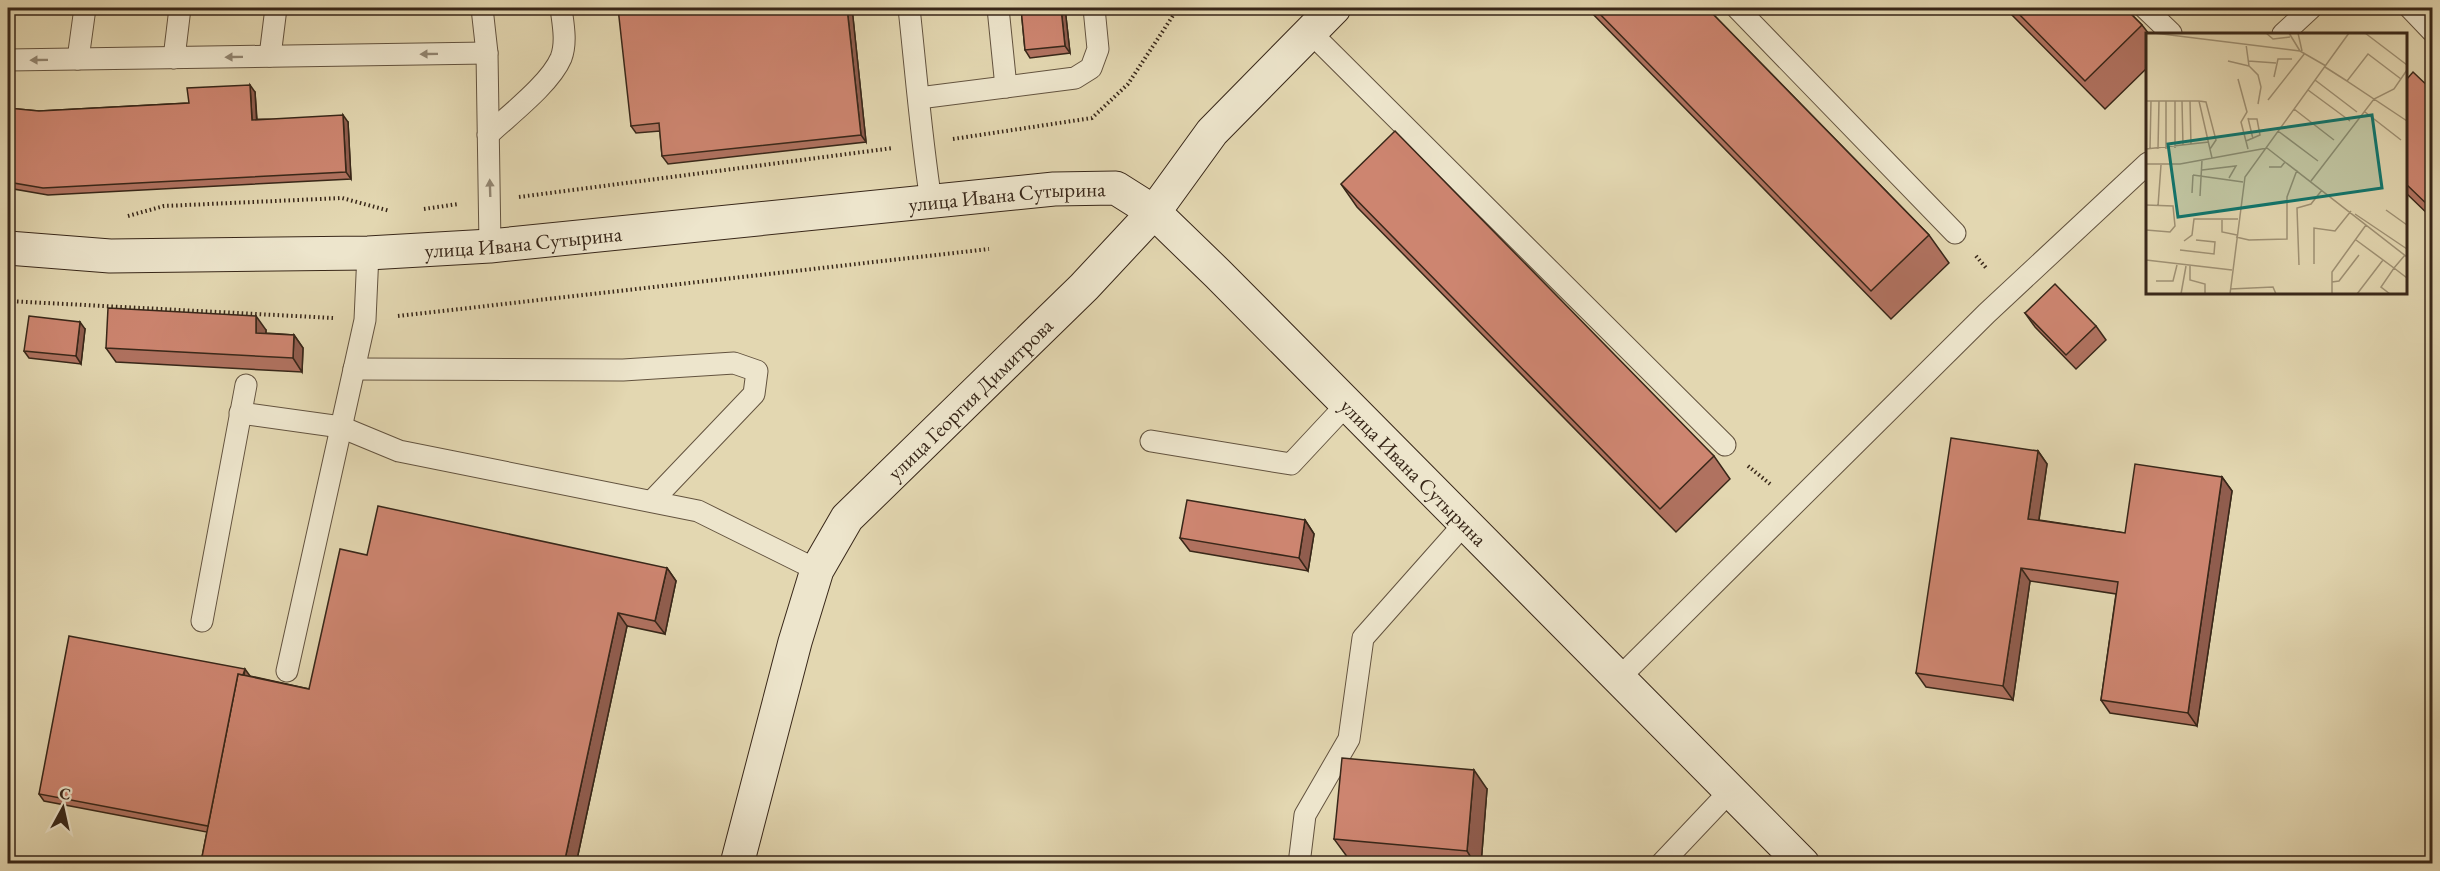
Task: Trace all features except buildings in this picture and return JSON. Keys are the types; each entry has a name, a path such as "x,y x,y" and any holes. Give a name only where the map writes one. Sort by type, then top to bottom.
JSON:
{"main road":[{"name":"улица Георгия Димитрова","path":"737,864 795,642 817,570 847,518 1084,287 1154,212 1212,132 1334,8"},
{"name":"улица Ивана Сутырина","path":"8,248 110,256 368,253 490,246 1054,189 1116,188 1154,212 1803,864"}],"lane":[{"path":"78,59 85,8"},
{"path":"174,58 180,8"},
{"path":"270,56 276,8"},
{"path":"482,8 487,53 490,246"},
{"path":"488,135 553,72 565,39 561,8"},
{"path":"909,8 922,144 931,201"},
{"path":"998,8 1006,87"},
{"path":"919,98 1075,78 1091,68 1098,49 1095,8"},
{"path":"1737,8 1955,233"},
{"path":"2145,8 2171,33"},
{"path":"2284,33 2311,8"},
{"path":"2409,8 2433,31"},
{"path":"1310,32 1725,445"},
{"path":"8,60 487,53"},
{"path":"1619,678 2008,293 2146,165"},
{"path":"287,671 365,320 368,253"},
{"path":"354,369 623,370 734,363 757,371 754,394 652,501"},
{"path":"202,621 246,385"},
{"path":"1151,441 1292,464 1347,404"},
{"path":"240,413 341,427 399,450 698,511 817,570"},
{"path":"1299,864 1305,815 1348,739 1364,638 1465,523"},
{"path":"1661,864 1731,790"}],"path":[{"path":"416,210 922,144 1092,118 1128,84 1178,8"},
{"path":"121,218 164,206 342,198 394,213"},
{"path":"1955,233 2008,293"},
{"path":"8,301 365,320 990,249"},
{"path":"1725,445 1794,505"}]}
